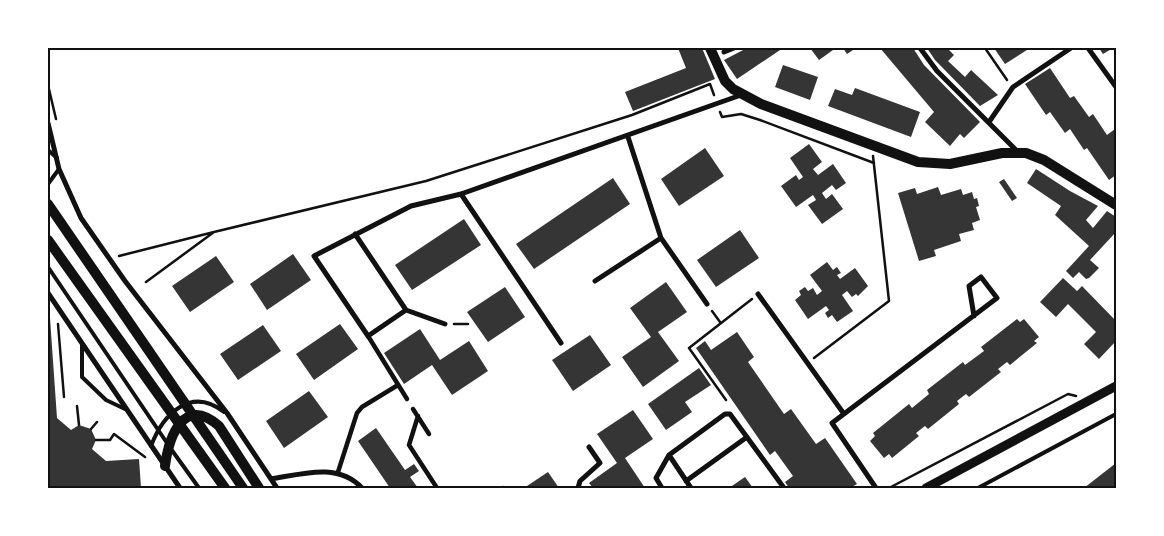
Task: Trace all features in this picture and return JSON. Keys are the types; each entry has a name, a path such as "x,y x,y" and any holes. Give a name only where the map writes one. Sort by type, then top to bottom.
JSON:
{"main road":[{"path":"710,48 725,81 741,95 872,146 918,162 936,165 1017,152 1026,153 1044,160 1116,205"},
{"path":"48,204 244,488"},
{"path":"48,240 225,488"},
{"path":"165,466 169,440 177,426 191,416 199,415 210,418 219,426 259,488"}],"street":[{"path":"724,52 734,48"},
{"path":"920,48 937,71 1017,152"},
{"path":"989,122 1013,87 1071,48"},
{"path":"1088,48 1116,87"},
{"path":"407,399 368,336 314,256 411,206 461,194 628,137 741,95"},
{"path":"48,123 59,169 77,210 96,242 226,413 277,488"},
{"path":"628,137 661,238 706,304"},
{"path":"461,194 561,343"},
{"path":"355,234 406,310 445,324"},
{"path":"595,281 661,238"},
{"path":"876,488 832,423 974,316 997,298 981,278 969,286 974,316"},
{"path":"48,293 180,488"},
{"path":"758,294 844,414"},
{"path":"368,336 406,310"},
{"path":"338,472 357,414 362,407 398,385"},
{"path":"926,488 1116,386"},
{"path":"413,408 429,434"},
{"path":"662,488 656,478 669,455 725,414 730,414 784,488"},
{"path":"418,416 409,446 437,488"},
{"path":"686,481 747,437"},
{"path":"578,488 580,481 600,463 589,447"},
{"path":"669,455 691,488"},
{"path":"270,479 324,471 338,472 350,477 362,488"}],"lane":[{"path":"48,150 57,158"},
{"path":"49,183 59,169"},
{"path":"48,267 157,429 169,440 199,488"},
{"path":"82,345 82,377 106,400 125,409"},
{"path":"151,446 157,429 176,408 188,404 214,404 226,413"},
{"path":"978,488 1116,414"}],"path":[{"path":"985,48 1013,87"},
{"path":"48,85 57,121"},
{"path":"807,363 889,301 872,146"},
{"path":"116,251 120,257 214,232"},
{"path":"726,400 689,348 758,294"},
{"path":"706,304 721,323"},
{"path":"53,316 58,324 64,397"},
{"path":"445,324 468,324"},
{"path":"889,488 1068,394 1075,396 1083,392"},
{"path":"76,406 79,425"},
{"path":"91,429 97,422"},
{"path":"96,440 110,440 114,434 145,457"}],"building":[{"path":"678,48 702,48 715,79 633,111 625,92 686,68"},
{"path":"747,48 783,48 737,79 724,60"},
{"path":"810,48 831,48 833,50 819,60"},
{"path":"843,48 856,48 847,54"},
{"path":"880,48 913,48 924,65 980,122 964,138 960,134 950,146 925,122 934,112"},
{"path":"927,48 947,48 954,55 948,61 965,77 971,70 998,95 980,106 935,60"},
{"path":"994,48 1030,48 1005,64"},
{"path":"1099,48 1113,48 1103,54"},
{"path":"783,65 818,77 810,100 775,87"},
{"path":"1050,68 1070,98 1074,96 1089,117 1093,114 1107,135 1115,129 1116,175 1109,180 1087,148 1084,150 1070,129 1065,133 1050,112 1046,115 1025,84"},
{"path":"855,88 920,112 911,137 828,106 835,89 852,95"},
{"path":"809,144 822,162 813,169 818,175 833,164 846,183 836,190 832,185 822,193 826,199 832,194 843,209 822,224 808,205 816,200 813,195 796,207 781,186 796,175 799,180 803,177 790,158"},
{"path":"705,148 724,176 679,206 661,179"},
{"path":"1036,169 1098,206 1086,220 1093,228 1107,211 1116,217 1116,232 1090,260 1099,268 1089,278 1086,279 1079,272 1073,278 1066,271 1089,246 1055,215 1061,206 1027,183"},
{"path":"613,178 630,204 534,269 516,244"},
{"path":"1004,179 1017,198 1012,201 999,182"},
{"path":"938,187 941,195 961,189 963,195 972,192 974,199 977,198 979,206 976,207 980,220 972,223 974,230 959,234 961,241 934,250 936,256 919,261 898,193 915,188 917,194"},
{"path":"464,219 481,245 412,290 395,265"},
{"path":"740,230 759,258 716,287 697,260"},
{"path":"293,254 311,280 267,310 250,284"},
{"path":"216,256 234,282 190,312 172,286"},
{"path":"827,262 833,270 837,267 841,273 837,275 840,279 855,268 868,286 858,296 856,294 852,297 847,291 842,295 853,311 837,322 832,315 828,318 825,313 829,310 826,306 808,319 795,300 801,295 799,291 805,287 808,291 813,288 817,295 822,291 810,275"},
{"path":"1063,278 1077,291 1082,286 1116,321 1116,341 1099,359 1084,344 1096,332 1068,304 1056,317 1040,302"},
{"path":"666,282 687,312 658,332 679,361 643,387 622,357 651,337 630,308"},
{"path":"505,287 525,317 488,342 467,312"},
{"path":"48,314 50,318 57,418 71,430 79,425 91,429 96,440 92,449 106,461 139,459 141,488 48,488"},
{"path":"1017,319 1020,322 1024,319 1039,337 1034,341 1037,343 1010,365 1007,362 998,369 1001,372 969,397 966,394 957,401 959,404 928,429 925,426 916,433 919,436 892,458 889,454 884,458 870,441 875,436 873,433 909,404 912,408 929,394 927,390 963,362 965,365 984,351 981,347"},
{"path":"340,324 358,349 314,380 296,354"},
{"path":"263,325 281,351 238,380 220,354"},
{"path":"420,329 440,360 469,341 488,371 452,395 432,365 404,384 384,353"},
{"path":"737,332 754,357 748,362 784,414 791,409 816,444 825,438 857,484 850,488 789,488 785,482 793,476 775,451 770,455 696,348 705,341 711,350"},
{"path":"590,335 611,365 573,391 552,360"},
{"path":"699,368 711,385 685,402 692,412 666,430 648,404"},
{"path":"309,391 328,417 284,448 266,421"},
{"path":"633,410 653,439 625,458 645,488 593,488 589,483 617,463 597,434"},
{"path":"376,428 405,470 414,464 419,471 410,477 418,488 390,488 358,441"},
{"path":"1116,463 1116,488 1084,488"},
{"path":"548,472 559,488 524,488"},
{"path":"745,477 753,488 729,488"}]}
